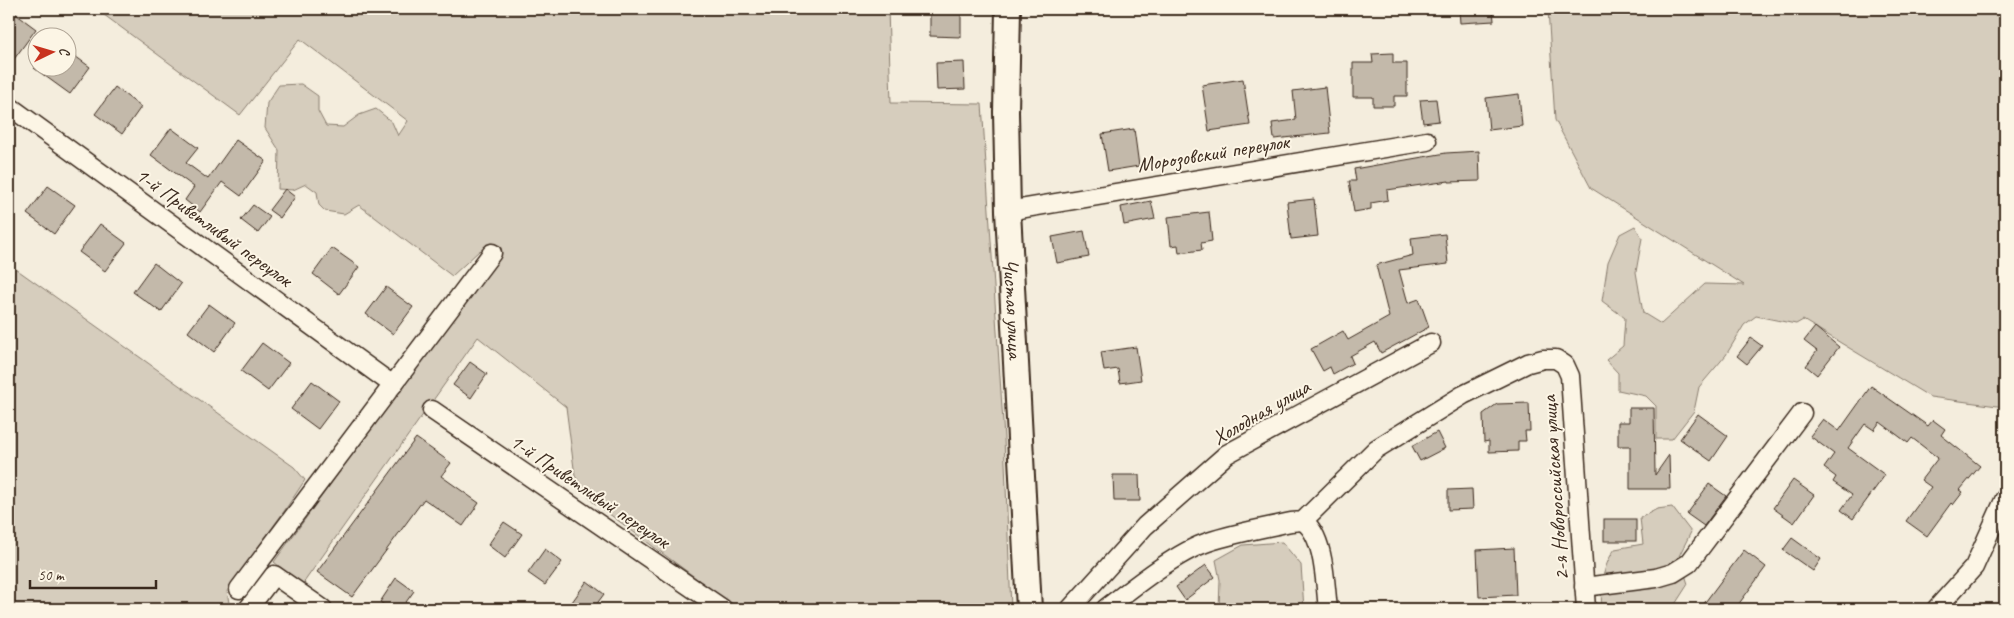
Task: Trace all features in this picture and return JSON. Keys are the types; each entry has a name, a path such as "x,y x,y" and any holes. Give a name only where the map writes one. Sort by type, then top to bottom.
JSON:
{"street":[{"name":"Чистая улица","path":"1008,9 1006,112 1008,210 1029,609"},
{"name":"1-й Приветливый переулок","path":"9,106 394,385"},
{"name":"Морозовский переулок","path":"1008,210 1426,141"},
{"path":"239,589 492,253"},
{"name":"Холодная улица","path":"1070,609 1145,526 1227,454 1431,343"},
{"name":"2-я Новороссийская улица","path":"1303,521 1376,450 1463,395 1528,362 1543,359 1556,360 1565,365 1570,376 1573,397 1586,609"},
{"name":"1-й Приветливый переулок","path":"432,410 722,609"},
{"path":"1584,587 1656,578 1674,573 1689,563 1802,413"},
{"path":"1936,609 1974,567 2005,498"},
{"path":"1105,609 1188,550 1208,542 1291,522 1303,521 1310,526 1316,538 1322,559 1328,609"},
{"path":"248,609 274,575 323,609"}],"shaded area":[{"path":"96,9 888,9 891,103 982,104 1004,438 1011,609 760,609 754,606 731,604 593,502 575,476 566,407 478,337 302,585 274,562 498,253 498,245 479,251 452,276 359,205 344,214 325,211 319,205 317,192 306,184 293,190 278,189 279,150 265,128 267,103 279,85 301,84 318,96 318,111 326,126 343,127 359,115 376,109 392,122 398,136 408,121 300,39 240,115"},
{"path":"1548,9 2005,9 2005,407 1930,397 1803,320 1796,324 1756,316 1744,325 1726,355 1699,387 1694,411 1672,439 1656,439 1656,406 1646,396 1618,390 1618,373 1606,360 1623,346 1625,318 1602,301 1608,262 1620,234 1635,226 1642,238 1636,272 1643,313 1661,324 1705,284 1744,285 1591,188 1555,120"},
{"path":"9,264 294,467 305,480 227,591 230,609 9,609"},
{"path":"1672,507 1691,532 1679,556 1688,584 1672,609 1602,609 1603,578 1607,563 1615,549 1643,544 1640,518 1657,509"},
{"path":"1282,542 1301,565 1304,609 1219,609 1220,580 1216,560 1243,545"}],"building":[{"path":"9,9 35,28 28,28 28,40 9,66"},
{"path":"1459,9 1493,9 1494,21 1460,23"},
{"path":"930,13 961,14 961,37 930,36"},
{"path":"1393,53 1393,63 1407,63 1407,96 1394,96 1394,106 1373,106 1373,97 1353,97 1353,63 1373,63 1372,54"},
{"path":"78,58 90,67 70,94 48,78 78,78"},
{"path":"964,62 965,89 937,90 936,63"},
{"path":"1243,79 1250,125 1209,131 1202,85"},
{"path":"115,87 141,107 122,134 95,114"},
{"path":"1325,87 1330,133 1274,139 1272,123 1296,120 1293,91"},
{"path":"1519,94 1522,126 1489,130 1486,98"},
{"path":"1436,99 1439,121 1423,123 1420,100"},
{"path":"171,128 198,148 186,163 208,179 236,140 266,161 241,196 222,182 200,212 185,200 194,187 151,155"},
{"path":"1134,129 1139,166 1108,171 1102,134"},
{"path":"1479,151 1480,181 1449,181 1387,190 1388,200 1371,203 1371,209 1354,212 1349,181 1356,181 1354,169 1446,153"},
{"path":"48,186 75,205 54,234 27,214"},
{"path":"285,189 295,197 280,218 269,210"},
{"path":"1314,199 1318,236 1291,239 1287,202"},
{"path":"1151,201 1155,219 1124,225 1121,207"},
{"path":"253,205 270,217 258,233 241,220"},
{"path":"1209,212 1212,241 1201,243 1202,250 1179,253 1178,245 1171,246 1168,217"},
{"path":"100,224 126,243 105,271 79,252"},
{"path":"1084,231 1089,257 1057,263 1052,237"},
{"path":"1445,234 1448,264 1399,270 1408,303 1419,299 1429,327 1381,353 1375,342 1350,356 1353,363 1333,374 1330,367 1323,371 1311,349 1343,331 1348,340 1389,317 1376,265 1413,255 1411,238"},
{"path":"332,248 359,267 339,294 313,274"},
{"path":"154,263 181,284 161,312 133,292"},
{"path":"386,287 413,307 393,334 366,314"},
{"path":"209,304 235,323 214,352 188,332"},
{"path":"1815,327 1839,347 1817,375 1806,366 1817,351 1804,341"},
{"path":"1751,338 1762,346 1747,364 1737,356"},
{"path":"262,343 289,363 268,391 241,371"},
{"path":"1136,347 1141,380 1120,383 1118,369 1104,371 1101,352"},
{"path":"470,362 487,374 471,398 453,385"},
{"path":"312,381 339,401 318,429 291,409"},
{"path":"1871,386 1928,426 1933,420 1945,429 1941,435 1980,466 1960,490 1963,492 1953,505 1951,503 1927,536 1906,521 1931,487 1921,480 1938,458 1912,438 1908,443 1880,422 1874,430 1865,424 1848,448 1885,475 1853,519 1841,510 1852,495 1833,482 1836,477 1824,468 1834,454 1810,436 1823,419 1839,431"},
{"path":"1529,403 1530,431 1525,431 1526,441 1518,441 1518,451 1489,452 1489,441 1484,442 1483,414 1497,404"},
{"path":"1629,408 1654,408 1655,475 1669,455 1670,489 1630,489 1630,446 1618,446 1618,422 1629,422"},
{"path":"1698,414 1728,436 1711,461 1680,439"},
{"path":"1437,432 1445,448 1420,461 1412,446"},
{"path":"416,438 451,463 441,476 479,503 463,526 424,499 352,597 317,572"},
{"path":"1113,475 1139,475 1140,501 1114,501"},
{"path":"1793,480 1814,495 1794,523 1773,508"},
{"path":"1709,484 1726,496 1704,526 1687,514"},
{"path":"1472,489 1473,509 1448,510 1448,490"},
{"path":"1604,519 1636,519 1636,541 1604,541"},
{"path":"504,522 522,534 505,558 488,545"},
{"path":"1792,538 1821,559 1813,571 1783,550"},
{"path":"1514,548 1516,595 1479,597 1477,550"},
{"path":"545,549 562,562 545,585 528,573"},
{"path":"1744,550 1766,567 1735,609 1700,609"},
{"path":"1206,565 1215,577 1185,600 1176,587"},
{"path":"396,578 414,591 401,609 390,609 380,602"},
{"path":"587,581 604,594 593,609 567,609"}]}
